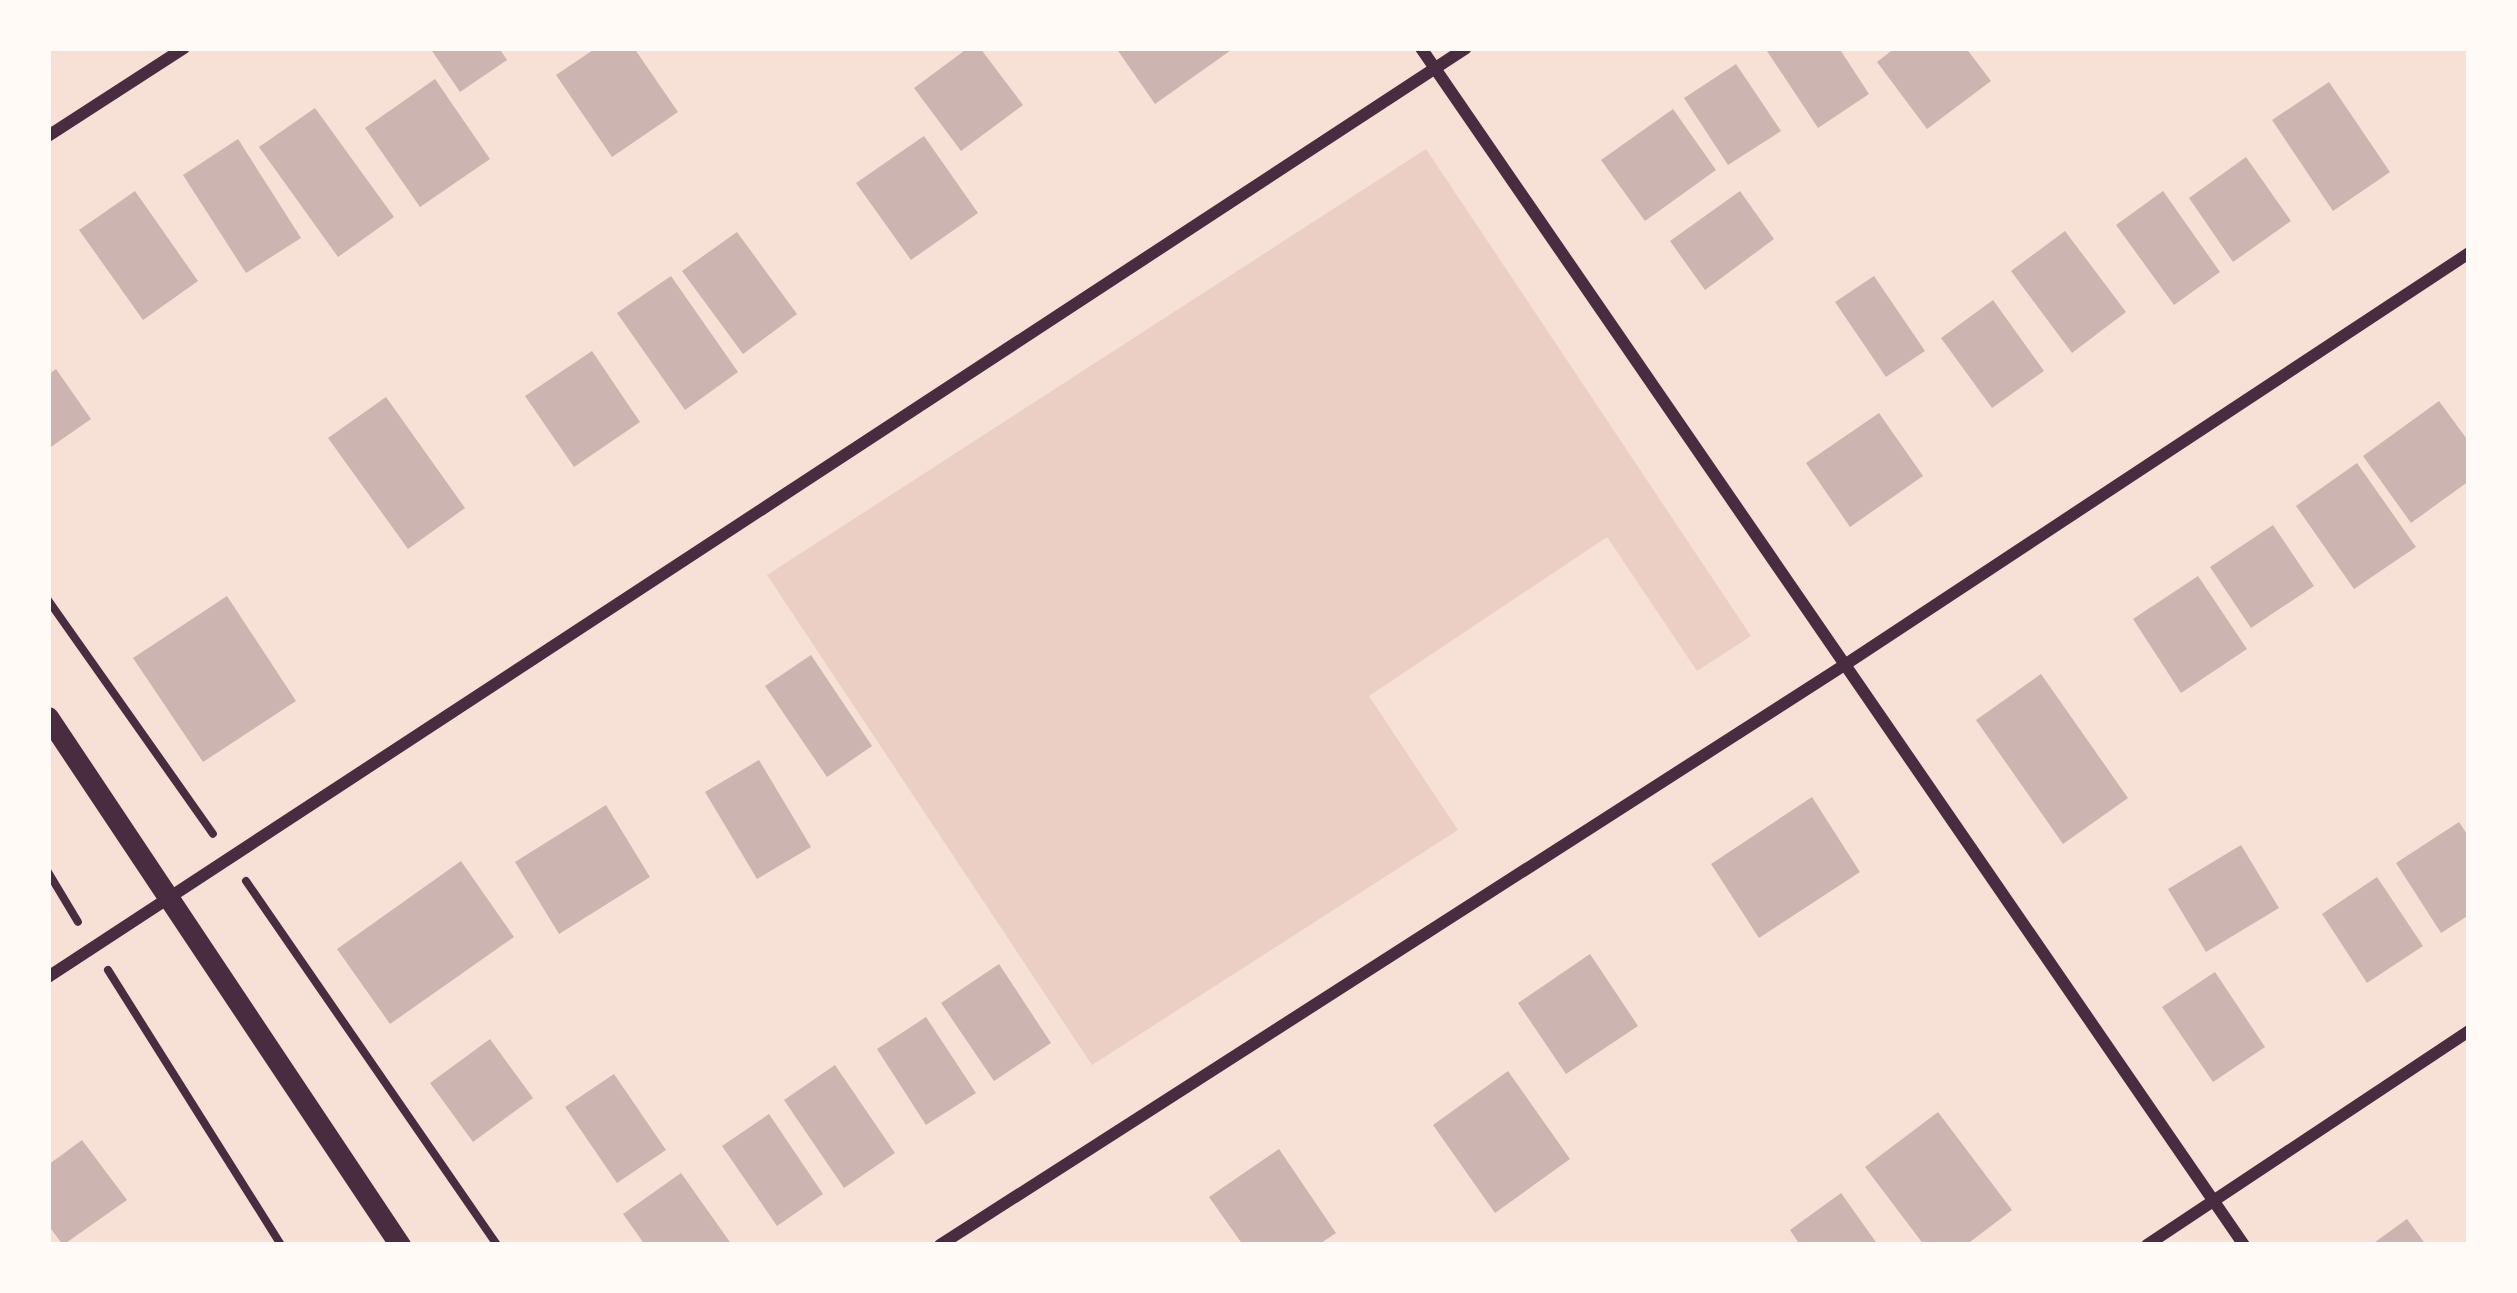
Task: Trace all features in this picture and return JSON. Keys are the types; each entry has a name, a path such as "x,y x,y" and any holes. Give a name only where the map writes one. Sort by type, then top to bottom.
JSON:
{"street":[{"path":"48,136 184,48"},
{"path":"1421,48 2244,1245"},
{"path":"48,977 1466,48"},
{"path":"940,1245 1843,666 2469,253"},
{"path":"48,717 400,1245"},
{"path":"2147,1245 2469,1031"}],"path":[{"path":"48,600 496,1245"},
{"path":"48,872 281,1245"}],"shaded area":[{"path":"1426,149 1751,636 1697,671 1607,537 1369,696 1458,830 1092,1065 767,575"}],"building":[{"path":"430,48 499,48 507,60 460,92"},
{"path":"596,48 634,48 678,112 612,157 556,75"},
{"path":"968,48 980,48 1023,105 961,151 914,88"},
{"path":"1116,48 1234,48 1155,104"},
{"path":"1765,48 1839,48 1869,94 1818,128"},
{"path":"1895,48 1966,48 1991,81 1927,129 1877,62"},
{"path":"1736,64 1781,131 1728,165 1684,98"},
{"path":"435,79 490,159 420,207 365,128"},
{"path":"2329,82 2390,172 2333,211 2272,120"},
{"path":"315,108 394,217 338,257 259,147"},
{"path":"1673,109 1716,170 1645,221 1601,160"},
{"path":"924,136 978,213 911,260 856,183"},
{"path":"238,139 301,238 246,273 183,175"},
{"path":"2246,157 2291,221 2233,262 2189,198"},
{"path":"135,191 198,281 143,320 79,230"},
{"path":"1740,191 1774,239 1705,290 1670,241"},
{"path":"2163,191 2220,272 2174,305 2116,225"},
{"path":"2065,231 2126,312 2072,353 2011,271"},
{"path":"737,232 797,314 743,354 682,271"},
{"path":"671,276 738,372 685,410 617,313"},
{"path":"1874,276 1925,351 1886,377 1835,302"},
{"path":"1993,300 2044,371 1992,408 1941,338"},
{"path":"592,351 640,422 574,467 525,396"},
{"path":"56,369 91,419 48,449 48,375"},
{"path":"386,397 465,508 408,549 328,438"},
{"path":"2439,401 2469,442 2469,481 2411,523 2363,456"},
{"path":"1879,413 1923,476 1850,527 1806,463"},
{"path":"2357,463 2416,547 2354,589 2296,506"},
{"path":"2273,525 2314,586 2251,628 2210,567"},
{"path":"2198,576 2247,649 2181,693 2133,619"},
{"path":"227,596 296,701 203,762 133,658"},
{"path":"811,655 872,746 827,777 765,686"},
{"path":"2041,674 2128,798 2063,844 1976,720"},
{"path":"759,760 811,847 757,879 705,792"},
{"path":"1812,797 1860,872 1759,938 1711,864"},
{"path":"606,805 650,877 559,934 515,862"},
{"path":"2459,822 2469,837 2469,915 2441,933 2396,863"},
{"path":"2241,845 2279,908 2206,952 2168,889"},
{"path":"461,861 514,937 390,1024 337,949"},
{"path":"2377,877 2423,946 2367,983 2322,914"},
{"path":"1590,954 1638,1026 1566,1074 1518,1003"},
{"path":"999,964 1051,1043 994,1081 941,1003"},
{"path":"2215,972 2265,1047 2213,1082 2162,1007"},
{"path":"926,1017 976,1093 926,1125 877,1049"},
{"path":"490,1039 533,1098 473,1142 430,1083"},
{"path":"835,1065 895,1153 844,1188 784,1100"},
{"path":"1508,1071 1570,1159 1495,1213 1433,1125"},
{"path":"614,1074 666,1150 617,1183 565,1107"},
{"path":"1938,1112 2012,1210 1966,1245 1924,1245 1865,1167"},
{"path":"769,1114 823,1194 777,1226 722,1146"},
{"path":"82,1140 127,1200 63,1245 48,1225 48,1165"},
{"path":"1279,1149 1336,1233 1318,1245 1243,1245 1209,1197"},
{"path":"681,1173 732,1245 645,1245 623,1214"},
{"path":"1841,1193 1878,1245 1800,1245 1790,1230"},
{"path":"2407,1219 2426,1245 2371,1245"}]}
